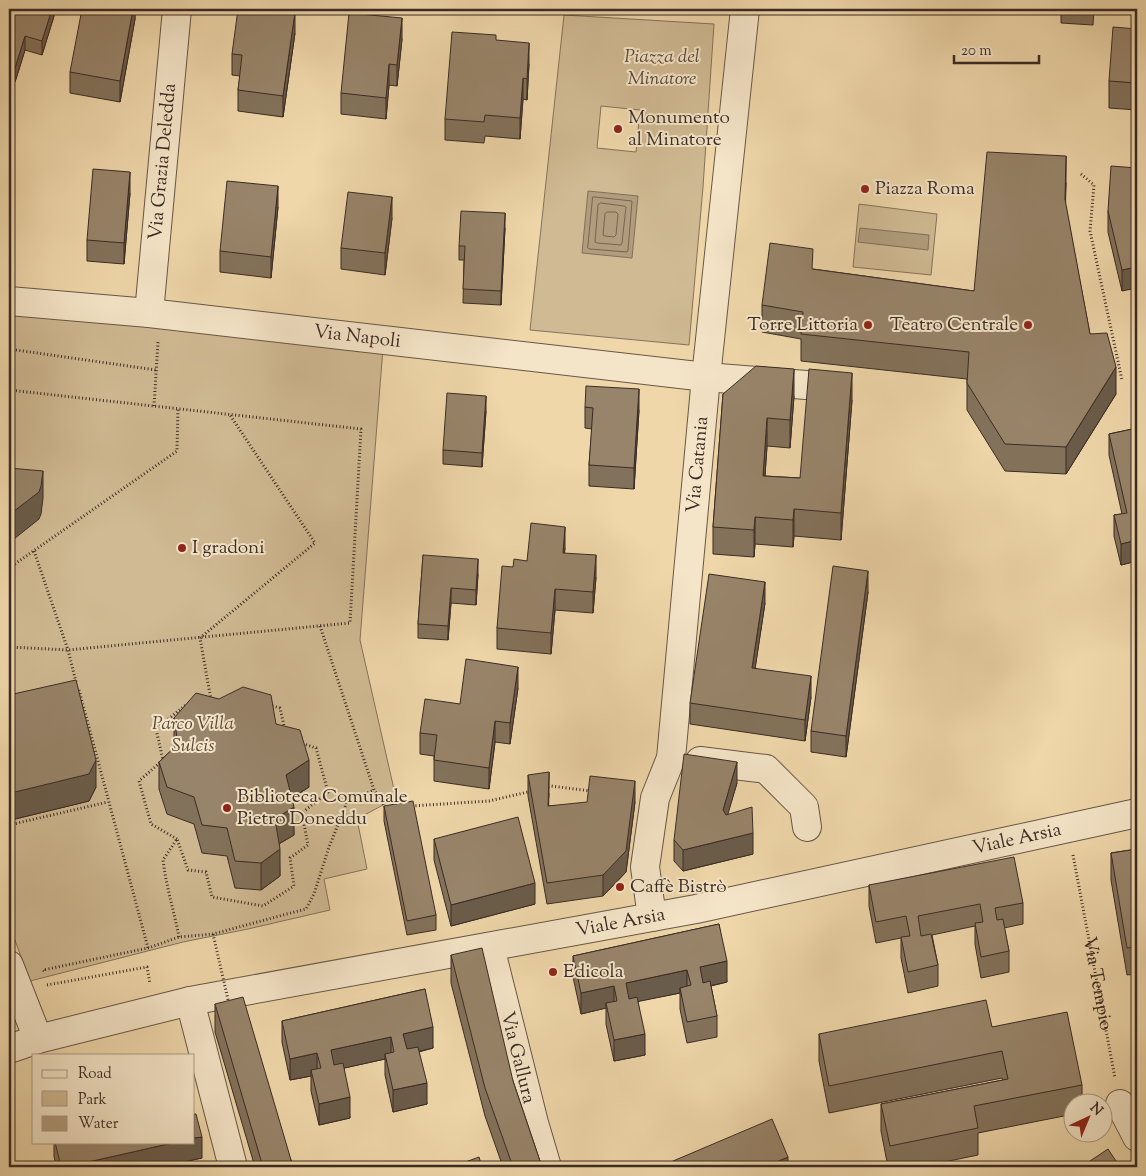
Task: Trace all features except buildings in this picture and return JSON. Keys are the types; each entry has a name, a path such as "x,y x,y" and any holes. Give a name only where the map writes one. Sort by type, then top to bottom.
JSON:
{"street":[{"name":"Via Grazia Deledda","path":"154,314 177,9"},
{"name":"Via Catania","path":"652,917 645,867 655,798 671,758 706,377 745,9"},
{"name":"Via Napoli","path":"9,301 154,314 706,377 806,385"},
{"path":"671,758 766,769 804,807 807,827"},
{"name":"Viale Arsia","path":"9,1049 38,1039 190,1001 696,909 1137,813"},
{"name":"Via Gallura","path":"490,947 534,1123 548,1167"},
{"path":"9,965 38,1039"},
{"path":"190,1001 233,1167"},
{"path":"1120,1104 1137,1137"}],"path":[{"path":"1081,174 1094,185 1090,231 1122,380"},
{"path":"154,314 156,370 154,406"},
{"path":"9,349 156,370"},
{"path":"9,390 361,428 350,623 68,650 9,647"},
{"path":"9,568 177,451 178,408"},
{"path":"200,638 315,543 230,414"},
{"path":"34,551 68,650 148,948"},
{"path":"320,626 374,790 386,809 395,808"},
{"path":"200,638 214,708"},
{"path":"203,701 219,698"},
{"path":"262,703 280,708 286,731"},
{"path":"188,704 156,729 163,760 139,781 152,824 177,840 188,870 206,872 212,897 263,906 294,886 290,858 308,845 302,813 328,792 316,748 294,741"},
{"path":"542,789 551,786 598,792"},
{"path":"155,1010 147,967 47,985 43,970 148,948 179,938 213,934 306,910 314,894 329,847 347,802 374,790"},
{"path":"412,806 489,801 534,791"},
{"path":"9,824 108,802"},
{"name":"Via Tempio","path":"1067,828 1120,1104"},
{"path":"177,840 163,860 179,938"},
{"path":"213,934 230,1008"}],"green space":[{"name":"Piazza del Minatore","path":"564,15 714,24 703,187 689,345 530,330","holes":["601,106 640,110 636,152 597,148"]},
{"path":"859,204 937,214 931,275 853,267"},
{"name":"Parco Villa Sulcis","path":"9,309 383,348 360,640 396,798 357,819 367,869 324,879 330,910 183,942 30,981 9,924"}],"water":[{"path":"588,191 638,196 632,258 582,253"},
{"path":"860,228 929,235 928,250 858,242"}],"place":[{"name":"Monumento al Minatore","path":"618,129"},
{"name":"Piazza Roma","path":"865,189"},
{"name":"Torre Littoria","path":"868,325"},
{"name":"Teatro Centrale","path":"1028,325"},
{"name":"I gradoni","path":"182,548"},
{"name":"Biblioteca Comunale Pietro Doneddu","path":"227,808"},
{"name":"Caffè Bistrò","path":"620,887"},
{"name":"Edicola","path":"553,972"}]}
